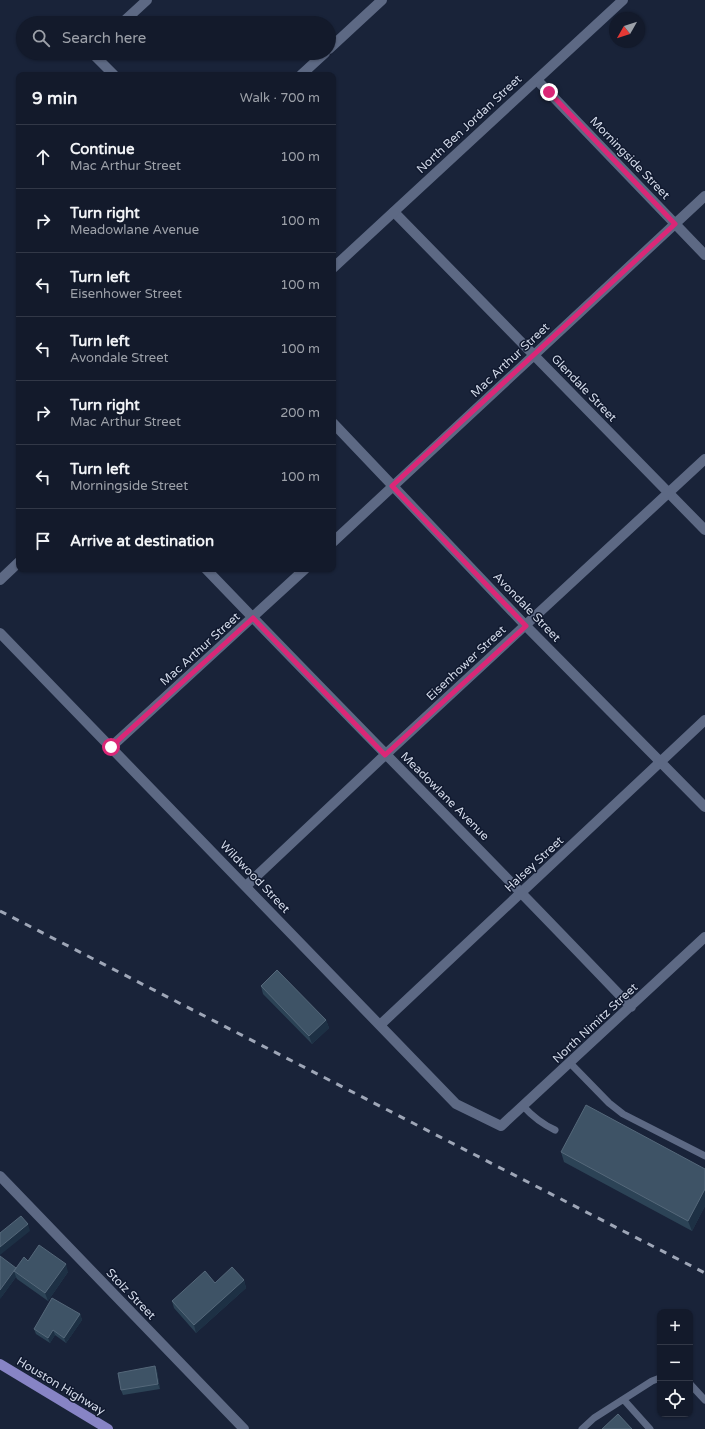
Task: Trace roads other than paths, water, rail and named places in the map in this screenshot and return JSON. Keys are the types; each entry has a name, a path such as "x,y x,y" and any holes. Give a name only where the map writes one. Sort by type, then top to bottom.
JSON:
{"main road":[{"name":"Houston Highway","path":"0,1364 108,1429"}],"street":[{"path":"130,16 147,0"},
{"path":"336,43 382,0"},
{"name":"North Ben Jordan Street","path":"336,265 623,0"},
{"path":"99,60 111,72"},
{"path":"304,72 317,60"},
{"name":"Morningside Street","path":"537,80 705,254"},
{"name":"Mac Arthur Street","path":"336,539 705,196"},
{"name":"Glendale Street","path":"394,212 705,530"},
{"name":"Avondale Street","path":"336,426 526,626 705,807"},
{"name":"Eisenhower Street","path":"246,886 385,755 705,459"},
{"path":"0,580 16,565"},
{"name":"Meadowlane Avenue","path":"209,572 631,1007"},
{"name":"Mac Arthur Street","path":"111,747 302,572"},
{"name":"Wildwood Street","path":"0,633 456,1104 501,1126"},
{"name":"Halsey Street","path":"380,1025 705,720"},
{"name":"North Nimitz Street","path":"501,1126 705,937"},
{"name":"Stolz Street","path":"0,1176 244,1429"}],"lane":[{"path":"570,1063 609,1103 623,1114 705,1156"},
{"path":"523,1106 536,1120 555,1130"},
{"path":"582,1429 594,1418 657,1380"},
{"path":"693,1387 705,1400"},
{"path":"624,1400 650,1429"}],"railway":[{"path":"0,911 705,1273"}]}
